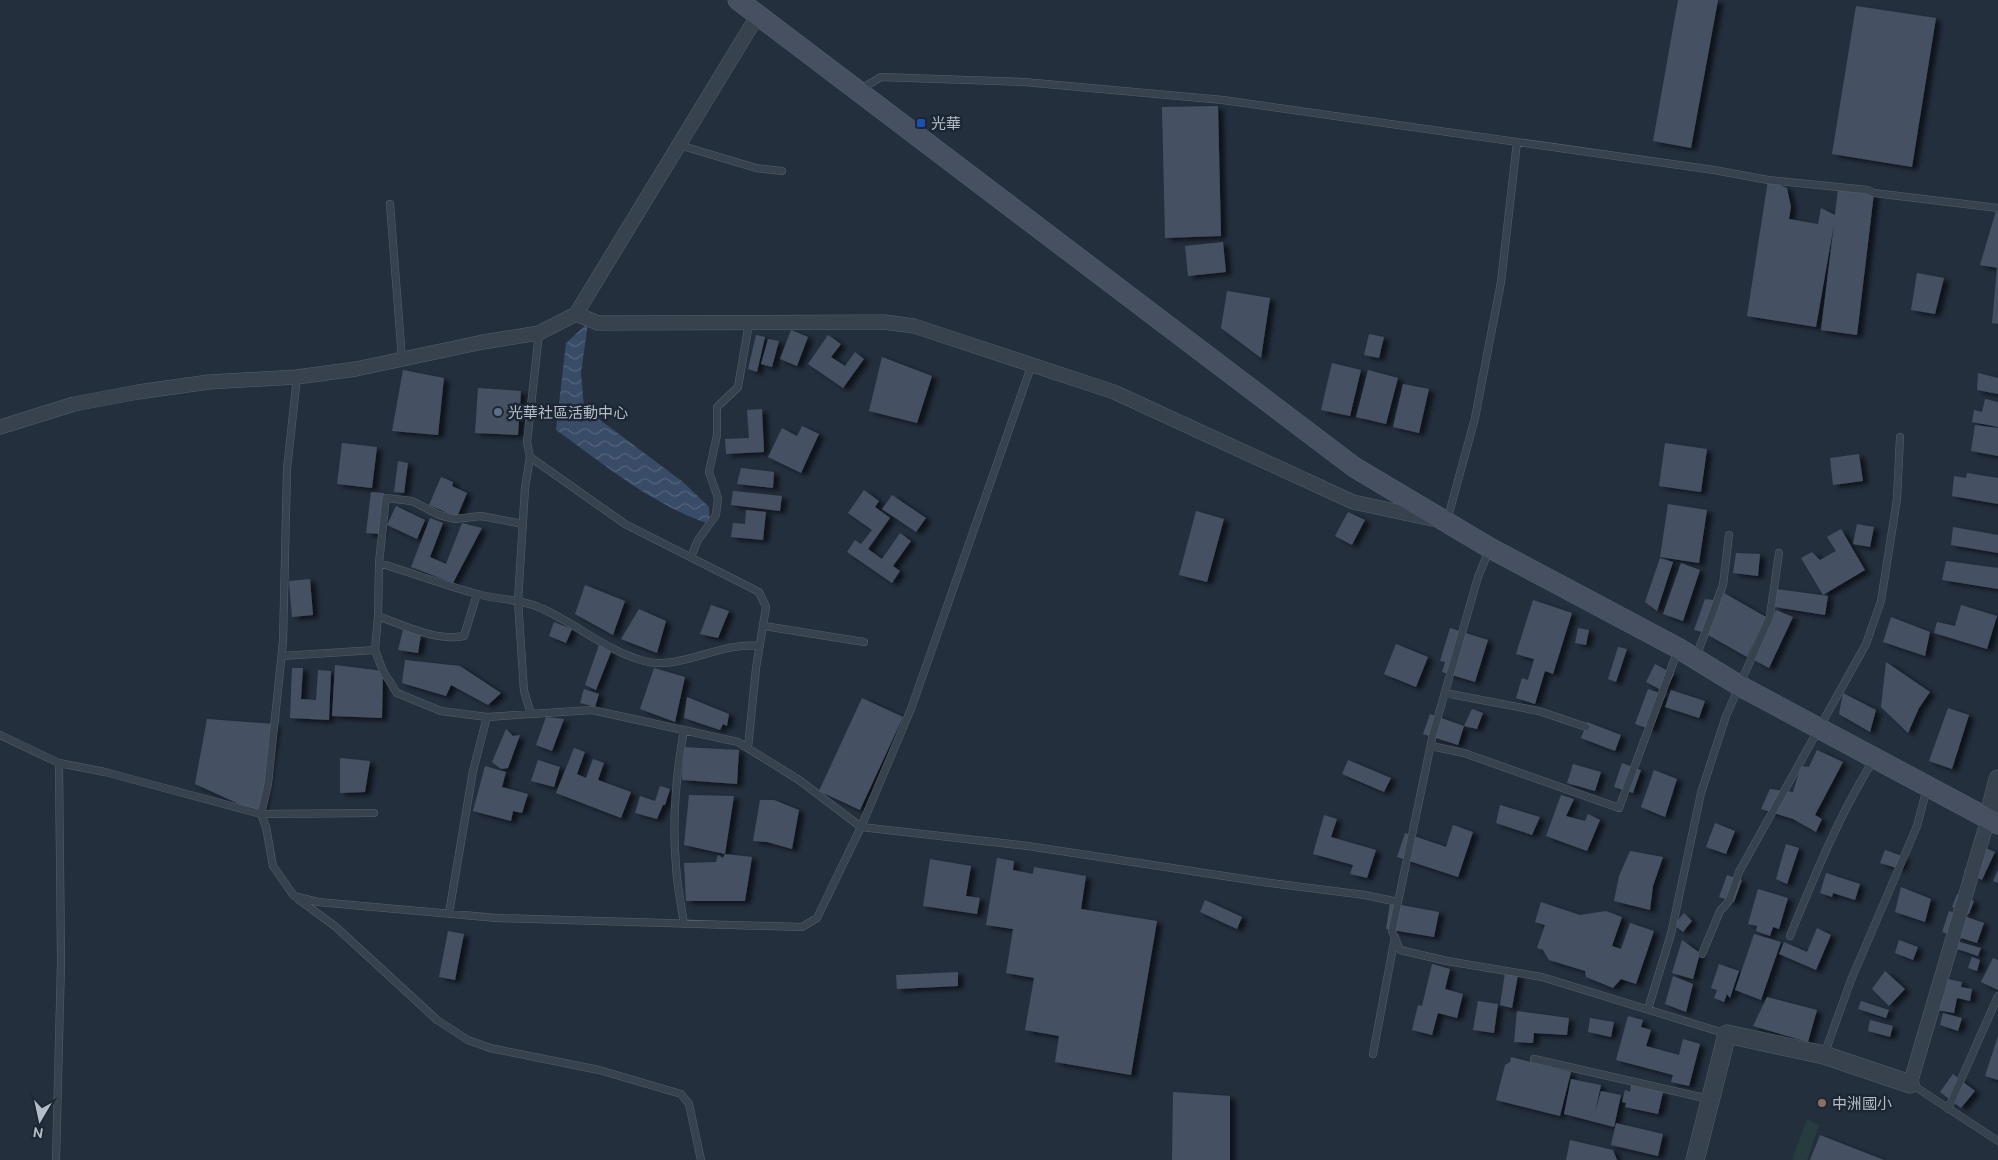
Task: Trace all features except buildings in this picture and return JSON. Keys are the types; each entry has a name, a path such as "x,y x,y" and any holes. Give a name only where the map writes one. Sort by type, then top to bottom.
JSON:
{"main road":[{"path":"738,0 1354,467 1490,548 1678,648 1740,686 1876,757 1993,822"}],"street":[{"path":"0,427 74,404 138,392 209,382 297,377 356,369 539,333 576,314 758,15"},
{"path":"576,314 598,323 884,322 914,326 1114,392 1353,502 1447,522"},
{"path":"1695,1160 1727,1034 1824,1055 1910,1084 1993,822 1998,779"}],"lane":[{"path":"856,91 881,77 1024,82 1222,100 1714,170 1768,180 1868,190 1998,208"},
{"path":"1447,522 1475,418 1501,282 1517,142"},
{"path":"679,145 756,168 782,171"},
{"path":"390,204 402,359"},
{"path":"691,557 698,540 716,515 718,498 709,472 718,435 717,407 738,387 749,323"},
{"path":"531,714 524,691 518,601 530,457 527,442 539,333"},
{"path":"294,896 318,902 449,912 497,918 802,927 817,918 861,827 911,709 1032,364"},
{"path":"297,377 287,469 282,656 268,784 261,814 266,827 273,866 294,896 336,927 437,1020 468,1040 490,1048 599,1070 681,1094 689,1104 701,1160"},
{"path":"1702,954 1720,911 1730,901 1739,872 1818,727 1866,644 1881,601 1897,499 1900,437"},
{"path":"530,457 625,524 759,592 766,607 748,748"},
{"path":"523,524 481,516 455,519 439,515 412,501 386,498 379,563 375,650 383,671 397,693 440,711 487,717 592,710 738,742 798,780 861,827 1028,846 1270,883 1365,895 1398,902"},
{"path":"1696,659 1723,585 1729,535"},
{"path":"1490,548 1478,577 1431,746 1392,931 1400,950 1447,961 1542,977 1727,1034"},
{"path":"1648,1009 1671,934 1701,793 1726,716 1770,616 1779,553"},
{"path":"379,563 477,594 518,601 542,608 616,650 645,661 667,663 742,644 760,646"},
{"path":"378,616 414,629 453,638 464,636 477,594"},
{"path":"764,626 864,642"},
{"path":"1431,746 1464,752 1619,808 1678,648"},
{"path":"282,656 375,650"},
{"path":"1445,694 1539,711 1586,727"},
{"path":"449,912 472,772 487,717"},
{"path":"684,730 677,770 676,856 684,924"},
{"path":"0,735 59,763 105,772 261,814 374,813"},
{"path":"1790,936 1821,860 1851,796 1876,757"},
{"path":"56,1160 61,962 59,763"},
{"path":"1824,1055 1850,980 1917,826 1928,785"},
{"path":"1373,1054 1395,936"},
{"path":"1948,1109 1998,996"},
{"path":"1534,1059 1710,1099"},
{"path":"1910,1084 1998,1141"}],"green space":[{"path":"1807,1119 1819,1125 1807,1160 1792,1160"}],"water":[{"path":"588,323 581,373 584,408 683,482 709,507 710,524 689,516 649,495 556,430 566,343"}],"place":[{"name":"光華","path":"921,123"},
{"name":"光華社區活動中心","path":"498,412"},
{"name":"中洲國小","path":"1822,1103"}]}
